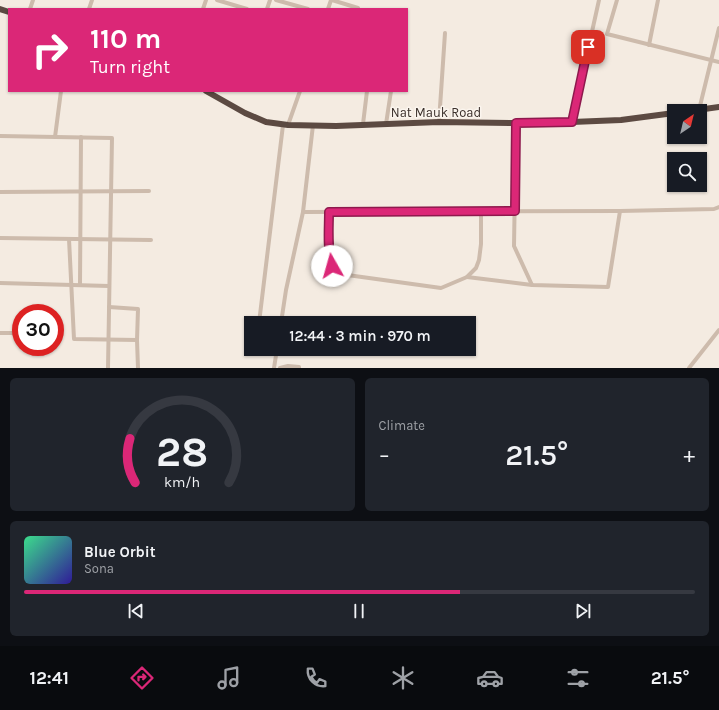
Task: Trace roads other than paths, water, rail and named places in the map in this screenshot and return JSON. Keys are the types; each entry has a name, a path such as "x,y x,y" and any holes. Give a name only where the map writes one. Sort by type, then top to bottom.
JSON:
{"highway":[{"name":"Nat Mauk Road","path":"208,92 266,122 286,125 313,126 439,122 572,122 620,120 667,114"},
{"path":"707,109 719,107"}],"street":[{"path":"217,0 244,8"},
{"path":"276,0 304,8"},
{"path":"331,0 358,8"},
{"path":"572,122 599,0"},
{"path":"618,0 607,34 719,62"},
{"path":"649,44 658,0"},
{"path":"700,104 719,28"},
{"path":"439,122 445,33"},
{"path":"55,137 61,92"},
{"path":"260,316 286,125 300,92"},
{"path":"363,124 367,92"},
{"path":"386,124 391,92"},
{"path":"516,123 514,246 532,286"},
{"path":"282,316 286,290 303,212 313,126"},
{"path":"0,136 112,138 108,368"},
{"path":"80,285 81,137"},
{"path":"0,192 149,191"},
{"path":"303,212 620,211 714,209 719,207"},
{"path":"329,212 330,258 333,273 441,288 467,277 476,268 479,260 481,244 481,211"},
{"path":"467,277 532,286 608,287 620,211"},
{"path":"0,238 151,240"},
{"path":"69,239 74,339 137,340"},
{"path":"0,284 109,286"},
{"path":"109,307 138,309 138,368"},
{"path":"689,368 719,330"},
{"path":"0,333 12,333"},
{"path":"274,368 276,356"},
{"path":"280,368 288,366 300,368"}]}
